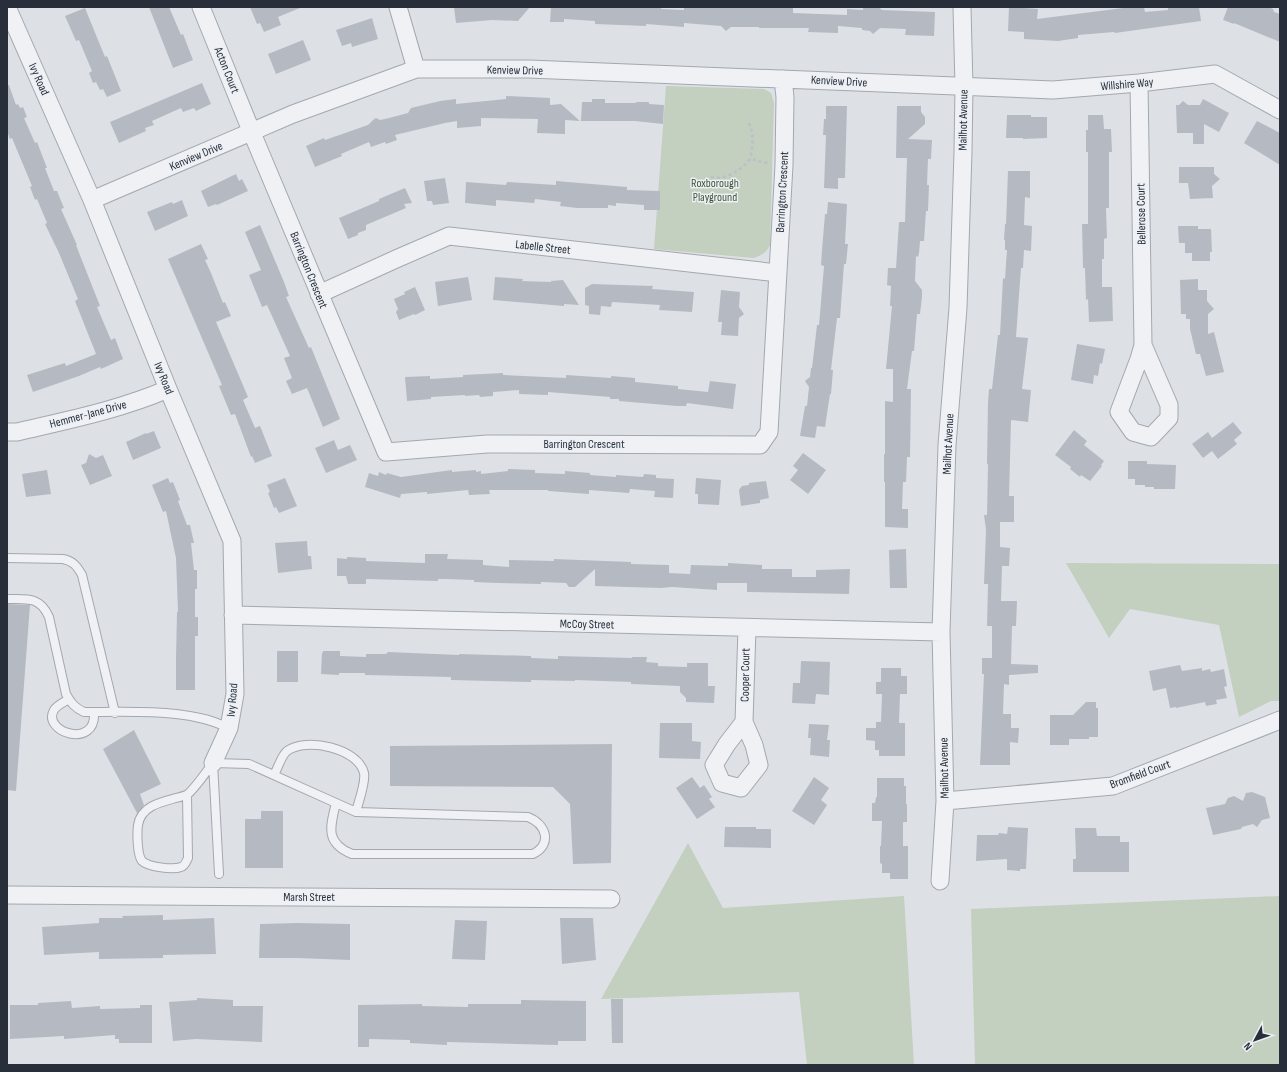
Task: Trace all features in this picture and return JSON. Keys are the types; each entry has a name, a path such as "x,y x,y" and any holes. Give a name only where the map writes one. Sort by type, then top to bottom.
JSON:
{"street":[{"name":"Ivy Road","path":"7,7 92,200 168,389 232,541 235,694 229,728 213,763"},
{"name":"Acton Court","path":"202,7 252,133"},
{"path":"398,7 416,69"},
{"name":"Mailhot Avenue","path":"940,881 945,801 941,632 947,445 958,308 964,87 962,7"},
{"name":"Kenview Drive","path":"92,200 252,133 293,114 416,69 529,69 964,87"},
{"name":"Willshire Way","path":"964,87 1053,90 1139,83 1215,74 1280,110"},
{"name":"Barrington Crescent","path":"252,133 386,452 487,444 760,445 769,432 784,165 785,97 783,79"},
{"name":"Bellerose Court","path":"1139,83 1143,345 1119,412 1133,432 1151,437 1169,418 1169,405 1143,345"},
{"name":"Labelle Street","path":"319,294 396,258 449,236 778,273"},
{"name":"Hemmer-Jane Drive","path":"7,432 17,432 97,414 143,400 168,389"},
{"name":"McCoy Street","path":"233,615 941,632"},
{"name":"Cooper Court","path":"744,722 746,628"},
{"name":"Bromfield Court","path":"945,801 1113,786 1280,720"},
{"name":"Marsh Street","path":"7,895 610,899"}],"lane":[{"path":"7,558 63,558 70,560 78,568 82,575 115,713"},
{"path":"7,599 30,599 36,601 46,610 49,617 66,694 77,709 84,712 165,713 202,718 229,728"},
{"path":"69,699 59,705 54,710 52,715 54,723 66,733 80,735 85,732 93,722 94,712"},
{"path":"274,775 286,752 294,748 312,745 327,745 350,755 362,766 364,775 356,812"},
{"path":"213,763 249,764 356,812 528,817 536,820 542,827 545,835 545,843 540,850 533,854 352,854 343,850 333,839 331,824 336,804"},
{"path":"187,795 188,858 186,864 180,868 174,868 153,867 147,864 142,860 139,854 138,825 140,818 148,808 160,802 187,795 213,763"},
{"path":"213,763 219,874"}],"path":[{"path":"711,177 716,179 732,174 746,164 750,159 753,143 749,123"},
{"path":"750,159 757,160 762,163 784,165"}],"green space":[{"name":"Roxborough Playground","path":"666,86 764,89 771,93 774,103 770,245 762,255 754,258 654,249"},
{"path":"1066,563 1280,564 1280,701 1271,701 1239,717 1219,625 1130,609 1109,638"},
{"path":"688,843 723,908 904,896 914,1065 807,1065 799,992 601,999"},
{"path":"1280,896 1280,1065 975,1065 971,909"}],"building":[{"path":"149,7 169,7 181,35 183,34 193,60 173,68"},
{"path":"250,7 300,8 278,17 281,25 264,32 260,23 257,24"},
{"path":"454,7 530,7 518,21 492,20 456,23"},
{"path":"551,7 661,7 661,9 684,10 684,7 793,7 793,13 847,15 847,9 863,10 863,8 878,7 882,10 935,12 934,36 905,35 906,29 880,28 873,34 870,31 862,30 862,28 838,26 838,33 808,32 809,28 759,27 731,27 726,31 721,26 684,23 684,27 646,24 646,26 595,24 595,21 564,19 564,22 550,22"},
{"path":"1009,7 1038,9 1037,19 1131,7 1144,7 1145,12 1168,10 1168,7 1199,7 1201,21 1115,33 1078,35 1078,38 1058,41 1024,39 1024,32 1008,31"},
{"path":"1228,7 1268,7 1273,9 1274,12 1280,14 1280,42 1223,20"},
{"path":"85,8 121,91 107,97 103,89 100,90 96,82 93,83 89,73 92,71 79,40 76,41 65,16"},
{"path":"372,18 378,39 352,47 351,43 342,46 336,30"},
{"path":"303,40 311,60 276,74 268,54"},
{"path":"202,83 211,104 196,111 194,108 183,112 181,108 152,121 154,125 145,128 146,131 119,143 110,122"},
{"path":"7,85 9,85 16,105 18,104 20,108 23,107 27,117 24,118 35,143 37,142 54,191 57,191 64,208 61,209 77,245 100,306 97,307 111,340 115,338 123,359 101,369 100,367 33,392 27,375 65,363 66,366 96,354 75,301 78,299 45,224 47,223 37,199 35,200 30,187 32,186 12,138 10,139 7,131"},
{"path":"506,96 550,98 550,105 561,104 580,121 565,120 565,134 537,133 538,119 481,118 481,126 457,128 457,121 445,123 395,135 397,140 386,144 385,142 371,147 369,142 341,154 342,156 315,167 306,146 324,138 325,140 368,125 376,118 380,120 408,113 411,108 440,101 456,99 456,104 506,99"},
{"path":"592,99 605,99 605,103 649,102 649,104 664,105 663,124 635,121 581,121 582,102 592,102"},
{"path":"1203,99 1229,113 1219,132 1204,124 1204,144 1193,144 1193,133 1177,133 1176,105 1179,105 1183,101 1188,105 1200,105"},
{"path":"826,106 847,106 845,178 838,178 838,189 824,188 826,135 823,135 824,119 826,119"},
{"path":"897,106 921,106 921,112 925,117 925,124 908,139 932,140 931,159 928,159 928,211 926,211 924,241 920,241 918,257 916,256 915,281 922,290 922,297 920,314 917,314 914,351 912,351 907,389 911,389 910,457 907,457 906,482 903,482 902,509 908,509 908,528 885,527 885,401 893,402 893,369 886,369 892,306 890,306 891,286 887,285 888,268 896,268 899,222 905,222 907,158 896,158"},
{"path":"1007,115 1047,117 1047,138 1006,138"},
{"path":"1088,115 1103,115 1104,129 1111,129 1112,152 1109,152 1109,208 1106,208 1107,238 1104,239 1102,287 1112,287 1113,321 1089,322 1088,299 1086,300 1085,268 1083,268 1082,224 1088,224 1088,152 1086,152 1086,130 1088,130"},
{"path":"1257,121 1280,133 1280,165 1244,143"},
{"path":"1179,167 1214,167 1214,174 1220,179 1212,186 1213,198 1190,199 1188,183 1179,183"},
{"path":"1008,171 1030,171 1030,198 1025,197 1024,225 1032,226 1031,251 1024,250 1023,268 1021,268 1016,337 1028,338 1022,389 1031,390 1028,422 1011,420 1009,496 1014,496 1014,522 1000,522 1000,547 1010,548 1009,566 1002,566 1001,601 1017,601 1016,626 1012,626 1011,664 1038,665 1038,673 1009,675 1009,685 1004,684 1003,714 1011,714 1011,728 1019,728 1018,743 1010,742 1010,765 980,765 984,674 982,674 982,658 992,658 992,626 987,626 988,584 984,584 986,530 984,515 987,515 988,403 989,389 992,389 998,335 1000,335 1003,278 1005,279 1007,250 1005,250 1004,240"},
{"path":"236,174 239,181 242,179 248,191 217,205 208,207 201,191"},
{"path":"445,178 449,203 433,205 432,201 427,201 424,181"},
{"path":"556,181 627,187 627,190 660,191 660,210 644,210 644,205 616,203 616,206 608,205 608,208 577,208 560,206 561,202 535,199 534,203 496,200 496,206 465,203 466,182 506,185 507,182 556,185"},
{"path":"405,188 412,203 404,204 406,208 366,225 366,230 348,239 339,218"},
{"path":"182,200 188,216 155,231 147,212 172,202 173,204"},
{"path":"828,202 847,204 845,244 848,244 846,264 844,264 840,318 837,318 831,370 833,370 831,394 825,427 817,426 815,438 800,436 805,406 807,406 809,387 805,381 810,377 817,325 819,325 824,266 821,265 822,250 825,214 827,214"},
{"path":"260,225 284,282 289,296 286,297 309,348 311,347 340,419 323,427 307,388 292,394 286,381 292,378 284,358 290,356 267,305 262,307 249,275 261,270 245,232"},
{"path":"1178,226 1198,226 1198,229 1211,229 1212,252 1210,252 1210,261 1192,261 1192,253 1185,253 1185,243 1179,243"},
{"path":"201,244 208,259 205,260 223,303 225,302 231,316 216,322 248,397 243,400 255,428 260,426 272,456 255,463 252,456 251,457 235,414 231,415 219,386 222,385 168,259"},
{"path":"468,277 472,300 438,306 435,282"},
{"path":"495,277 523,279 522,281 551,282 563,280 579,305 564,304 564,306 493,300"},
{"path":"1198,279 1198,290 1207,290 1207,301 1214,309 1208,314 1208,334 1214,332 1224,372 1206,376 1200,354 1196,354 1190,329 1190,319 1186,319 1186,314 1181,314 1180,280"},
{"path":"592,284 653,286 652,289 694,292 692,312 659,310 660,305 612,302 611,307 601,306 600,315 589,314 589,306 585,305 585,288"},
{"path":"415,287 425,310 399,320 396,312 398,309 394,299"},
{"path":"721,290 740,292 739,307 744,314 739,318 738,336 721,335 722,322 718,322"},
{"path":"1077,344 1105,349 1102,364 1100,363 1098,376 1094,375 1093,384 1071,380"},
{"path":"503,373 503,375 566,378 566,375 635,378 635,382 678,386 678,389 708,392 710,381 736,384 733,409 687,403 686,406 677,406 619,401 619,399 610,399 610,397 548,392 548,395 519,394 519,390 493,392 493,396 480,397 479,395 465,395 431,397 431,399 407,401 405,377 430,376 430,379 463,377 463,375"},
{"path":"1233,422 1242,433 1234,440 1237,444 1218,459 1212,451 1203,458 1192,444 1208,432 1212,438"},
{"path":"1074,430 1087,441 1084,445 1104,461 1101,465 1102,466 1090,481 1081,475 1080,477 1070,469 1071,467 1055,455"},
{"path":"154,431 161,448 133,460 126,442"},
{"path":"334,440 338,450 350,445 357,460 326,473 315,448"},
{"path":"803,453 826,470 808,494 790,480 798,470 793,466"},
{"path":"89,454 96,458 103,455 112,476 90,485 81,465 86,463"},
{"path":"1128,461 1147,461 1147,464 1176,465 1175,489 1154,489 1154,487 1145,487 1145,485 1135,485 1135,479 1128,479"},
{"path":"508,469 535,470 535,473 565,474 565,471 616,477 616,475 643,477 644,474 656,475 656,478 674,479 673,498 654,497 655,491 630,489 629,493 589,490 589,494 548,490 489,490 490,494 469,495 468,490 427,494 427,492 401,494 400,498 365,487 369,473 378,476 379,472 386,475 387,473 401,477 452,470 452,472 476,470 476,472 481,471 481,474 508,471"},
{"path":"47,470 51,494 26,497 22,474"},
{"path":"168,478 170,483 173,482 187,525 190,525 194,543 191,543 194,570 197,570 195,617 198,617 198,636 195,636 195,690 176,690 178,612 176,558 166,511 163,512 152,485"},
{"path":"285,478 297,506 279,513 276,507 274,508 268,493 270,492 267,485"},
{"path":"696,478 721,480 719,505 698,504 698,494 695,494"},
{"path":"766,481 769,498 760,500 760,503 741,506 739,490 742,486 749,485 749,483"},
{"path":"307,541 308,556 311,556 312,569 278,573 275,543"},
{"path":"906,549 907,588 890,588 889,550"},
{"path":"425,554 448,554 447,559 483,560 483,565 509,567 509,560 554,561 554,559 631,562 631,564 669,565 669,573 690,574 691,565 728,566 728,563 762,565 762,569 792,569 792,577 816,577 816,570 850,569 849,594 747,592 747,583 717,583 717,590 672,587 595,586 595,569 575,587 569,587 566,583 497,583 474,582 474,580 445,579 438,579 438,581 366,579 366,584 348,584 346,576 337,576 337,558 366,558 366,561 425,563"},
{"path":"7,604 30,605 16,791 7,790"},
{"path":"277,651 298,651 298,682 277,682"},
{"path":"323,651 340,651 340,656 366,657 366,654 386,654 388,652 531,656 531,658 558,659 558,656 647,657 646,662 658,663 658,666 687,667 687,663 708,663 708,686 715,686 714,703 686,702 686,698 680,692 680,686 631,684 631,682 575,680 531,680 531,682 451,680 451,677 365,675 365,673 339,673 339,675 321,674"},
{"path":"801,661 830,662 829,695 816,694 815,704 792,703 793,683 800,683"},
{"path":"1180,665 1182,671 1202,668 1202,671 1210,669 1211,672 1224,669 1227,686 1224,687 1227,698 1216,700 1217,704 1206,706 1205,702 1170,708 1166,688 1153,691 1149,671"},
{"path":"881,668 901,668 901,676 907,676 907,694 900,694 899,723 905,723 905,756 879,756 879,750 875,750 875,741 866,740 866,728 876,728 876,722 881,722 882,694 876,694 876,682 881,682"},
{"path":"1086,702 1096,702 1096,708 1098,708 1098,737 1089,737 1089,739 1069,739 1069,745 1050,745 1050,715 1073,715"},
{"path":"660,723 692,723 692,741 701,742 700,759 659,758"},
{"path":"809,724 829,725 827,740 830,740 829,757 810,755 811,738 808,738"},
{"path":"134,730 161,784 140,794 144,805 137,813 103,749"},
{"path":"612,744 611,863 573,864 570,804 553,787 390,786 390,746"},
{"path":"692,777 700,788 704,785 712,797 709,799 715,807 697,819 676,788"},
{"path":"814,777 829,788 821,800 827,805 814,825 792,811"},
{"path":"877,778 904,778 904,786 906,786 907,822 903,822 903,846 908,846 908,879 890,879 890,873 882,873 882,864 880,863 880,846 882,821 872,821 872,803 875,803 877,797"},
{"path":"1252,792 1265,797 1270,818 1262,820 1257,827 1253,824 1242,827 1241,829 1213,835 1206,808 1225,804 1228,798 1234,796 1243,801 1246,793"},
{"path":"261,811 283,811 283,868 245,868 245,819 261,819"},
{"path":"725,827 756,827 756,829 771,829 771,848 724,847"},
{"path":"1008,827 1028,828 1026,869 1020,869 1020,871 1007,870 1007,859 976,861 977,835 998,835 999,833 1007,834"},
{"path":"1075,828 1096,828 1097,836 1120,836 1120,842 1129,842 1129,872 1073,872 1073,859 1076,859"},
{"path":"163,915 163,920 214,918 216,954 163,955 163,958 99,959 99,952 44,955 42,927 99,923 99,918"},
{"path":"560,918 593,918 596,960 562,964"},
{"path":"455,920 487,921 485,960 452,959"},
{"path":"260,924 350,924 350,960 259,958"},
{"path":"197,998 233,1000 233,1006 263,1006 262,1042 196,1039 173,1041 169,1002 197,1000"},
{"path":"611,999 623,999 623,1043 612,1043"},
{"path":"521,1000 586,1001 586,1041 558,1041 558,1045 447,1042 447,1045 410,1043 410,1040 369,1039 369,1047 358,1047 358,1005 422,1004 422,1006 468,1007 468,1004 521,1004"},
{"path":"71,1001 72,1008 100,1006 100,1009 140,1008 140,1005 152,1005 152,1043 119,1043 119,1039 115,1039 115,1035 64,1039 64,1036 10,1039 10,1005 38,1005 38,1003"}]}
